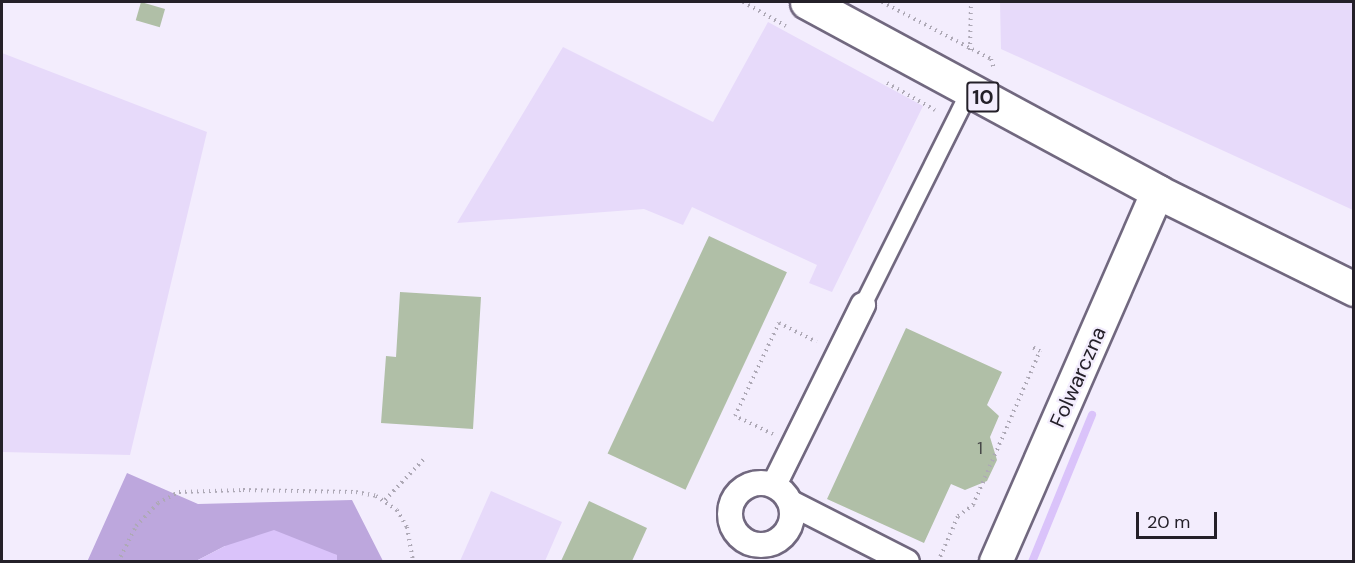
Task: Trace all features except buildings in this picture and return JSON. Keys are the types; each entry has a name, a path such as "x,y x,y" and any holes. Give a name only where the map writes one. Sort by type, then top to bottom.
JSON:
{"main road":[{"name":"10","path":"807,2 1158,192 1353,289"}],"street":[{"name":"Folwarczna","path":"996,561 1158,192"},
{"path":"774,484 863,305"},
{"path":"791,503 790,528 772,545 743,552 730,525 731,500 750,484 774,484 791,503 907,561"}],"lane":[{"path":"863,305 970,90"}],"path":[{"path":"882,2 970,49"},
{"path":"970,90 971,2"},
{"path":"795,444 735,416 779,323 839,354"},
{"path":"938,561 958,516 973,505 1040,351 1032,347"},
{"path":"385,501 424,459"},
{"path":"118,561 143,518 158,503 179,492 356,492 385,501 398,510 407,526 413,561"}],"shaded area":[{"path":"1000,2 1353,2 1353,210 1001,49"},
{"path":"768,22 923,106 832,292 809,283 817,265 692,207 683,225 644,209 457,223 563,47 713,122"},
{"path":"2,53 207,132 130,455 2,452"},
{"path":"127,473 198,504 352,500 383,561 337,561 337,555 225,546 196,561 87,562"},
{"path":"491,491 562,522 545,561 460,561"},
{"path":"274,530 337,555 337,561 196,561 225,546"}],"waterway":[{"path":"1032,562 1092,415"}]}
